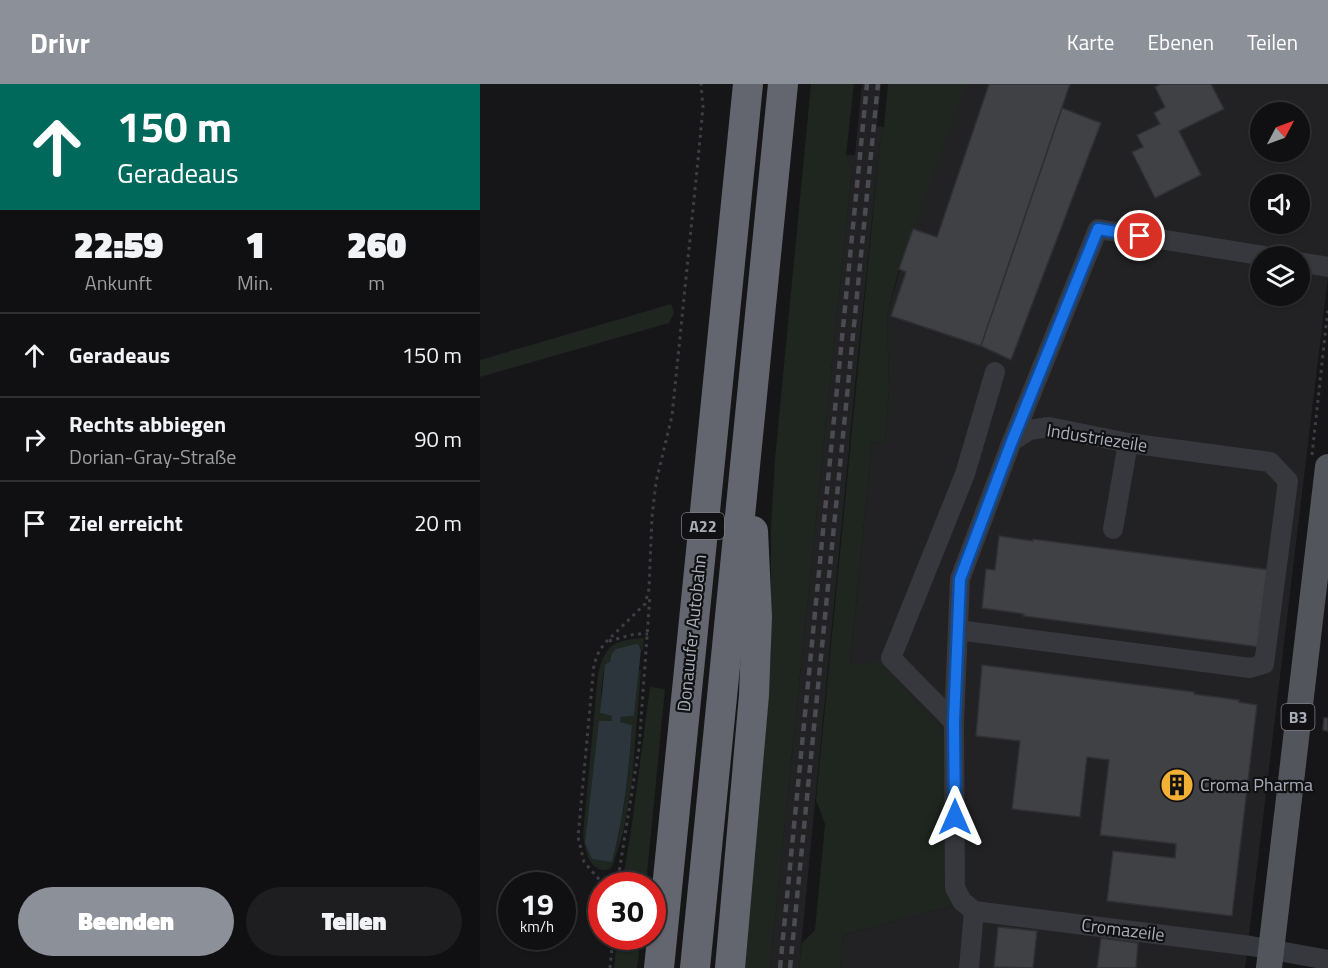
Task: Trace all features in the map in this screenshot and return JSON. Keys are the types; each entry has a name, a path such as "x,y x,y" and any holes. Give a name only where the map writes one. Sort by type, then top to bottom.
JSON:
{"highway":[{"name":"Donauufer Autobahn","path":"659,968 748,84"},
{"name":"Donauufer Autobahn","path":"695,968 783,84"},
{"path":"730,968 754,695 757,617 749,420"}],"main road":[{"name":"B3","path":"1270,959 1328,467"}],"street":[{"path":"969,968 974,911 962,901 955,888 954,722 960,579 1012,441 1098,229 1250,254"},
{"path":"1310,264 1328,267"},
{"path":"954,722 891,658 965,474 995,372"},
{"name":"Industriezeile","path":"958,630 1250,668 1264,663 1288,481 1270,462 1128,443 1049,427 1029,430 1012,441"},
{"path":"1113,529 1128,443"},
{"name":"Cromazeile","path":"974,911 1270,959 1328,960"}],"path":[{"path":"619,872 639,748 648,634 652,517 656,482 672,416 703,107 701,84"},
{"path":"593,872 584,862 578,837 594,664 599,651 606,642 645,604 650,589"},
{"path":"606,642 635,634 648,634"},
{"path":"610,968 612,950"}],"shaded area":[{"path":"811,84 854,84 846,155 852,169 770,968 738,968 758,805 771,656 771,528 775,459"},
{"path":"862,84 881,84 877,126 884,127 880,142 857,365 799,968 770,968 852,169 846,155 855,155"},
{"path":"888,84 966,84 899,269 887,316 889,387 885,444 872,442 850,665 879,661 940,728 946,740 945,877 952,906 843,935 840,968 799,968 802,943 815,930 825,824 816,800 880,142 884,127"},
{"path":"952,84 1328,84 1328,277 1245,968 840,968 843,935 952,906 945,877 944,837 850,666 872,442 885,444 889,387 887,316"},
{"path":"671,304 674,313 669,323 480,377 480,360"},
{"path":"644,638 643,651 639,645 611,655 610,662 605,664 601,690 602,714 612,716 612,721 599,722 612,861 626,793 632,725 620,722 621,717 634,716 639,670 641,670 632,782 623,833 613,865 610,869 603,870 593,865 589,859 583,834 598,674 604,656 613,646 626,640"},
{"path":"636,644 641,650 634,716 621,717 620,722 632,725 628,777 620,828 612,862 592,859 585,843 599,721 612,721 612,716 600,713 605,664 610,662 611,655 616,649"},
{"path":"650,687 665,689 647,872 624,872"},
{"path":"616,950 639,950 637,968 614,968"}],"building":[{"path":"989,84 1070,84 981,346 891,316 906,272 899,269 913,229 937,237"},
{"path":"1161,84 1211,84 1224,109 1179,131 1201,175 1155,198 1132,152 1143,147 1137,135 1160,124 1154,113 1165,107 1155,87"},
{"path":"1062,108 1101,123 1011,360 981,346"},
{"path":"999,536 1270,570 1260,647 1023,616 1024,614 982,608 986,569 995,570"},
{"name":"Croma Pharma","path":"982,665 1194,692 1194,694 1239,700 1239,702 1257,705 1232,916 1107,901 1113,851 1175,858 1176,844 1100,835 1109,760 1087,757 1080,817 1012,809 1020,741 976,736"},
{"path":"1324,718 1328,718 1328,731 1323,730"},
{"path":"998,927 1037,931 1033,968 994,967"},
{"path":"1101,938 1138,943 1136,968 1097,968"}],"railway":[{"path":"780,968 867,84"},
{"path":"790,968 878,84"}],"place":[{"name":"Croma Pharma","path":"1177,785"}],"route":[{"path":"955,817 954,722 960,579 1012,441 1098,229 1140,236"}]}
